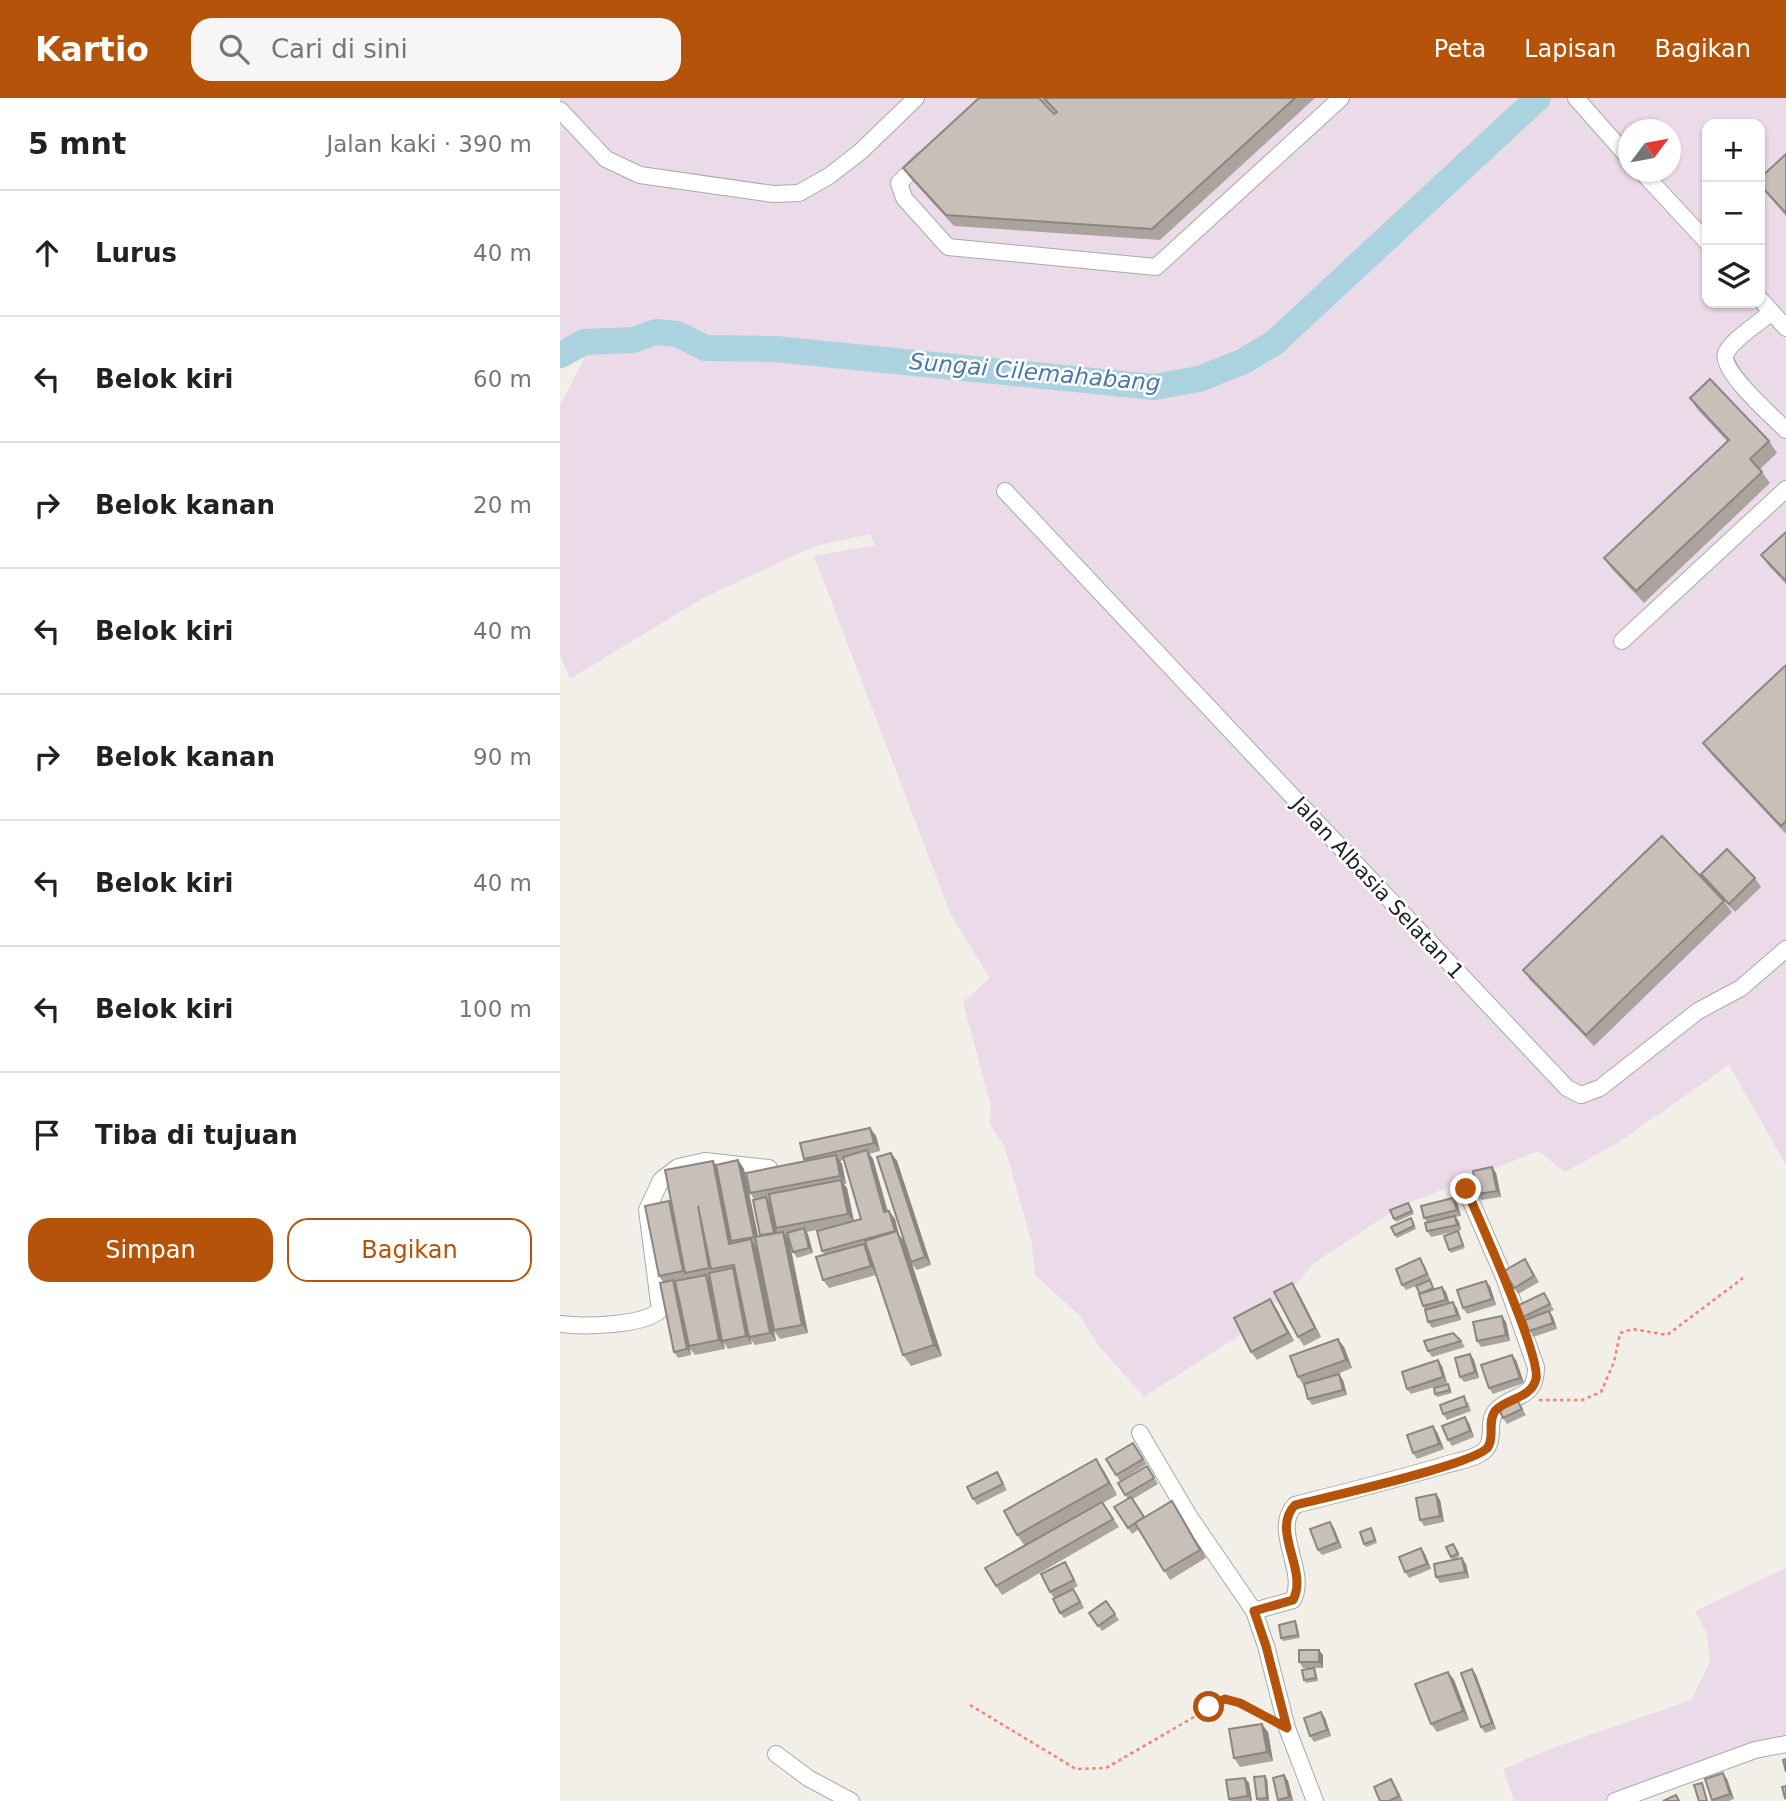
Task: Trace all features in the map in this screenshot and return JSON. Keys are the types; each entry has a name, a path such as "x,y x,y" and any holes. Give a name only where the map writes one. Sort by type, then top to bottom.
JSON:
{"street":[{"path":"560,110 606,159 640,175 773,194 799,193 829,176 860,152 916,98"},
{"path":"935,146 899,183 904,198 948,247 1156,267 1341,98"},
{"path":"1576,98 1618,145"},
{"path":"1651,182 1702,237"},
{"path":"1765,305 1786,328"},
{"path":"1771,312 1733,344 1727,353 1726,361 1737,380 1786,430"},
{"path":"1622,641 1786,489"},
{"name":"Jalan Albasia Selatan 1","path":"1005,491 1567,1088 1581,1094 1600,1088 1698,1011 1741,988 1786,949"},
{"path":"560,1324 593,1326 650,1317 660,1310 646,1210 661,1180 678,1167 705,1161 769,1168"},
{"path":"1254,1611 1293,1600 1297,1592 1297,1578 1286,1521 1295,1505 1398,1479 1481,1454 1491,1440 1492,1417 1497,1409 1524,1395 1536,1378 1536,1367 1504,1277 1466,1189"},
{"path":"1140,1433 1189,1516 1254,1611 1287,1728 1315,1801"},
{"path":"1615,1801 1743,1754 1786,1744"},
{"path":"776,1754 808,1778 851,1801"}],"path":[{"path":"1524,1395 1542,1401 1582,1400 1601,1392 1614,1362 1620,1333 1633,1329 1667,1335 1743,1278"},
{"path":"970,1705 1076,1769 1106,1768 1225,1699 1240,1703 1287,1728"}],"shaded area":[{"path":"560,98 1786,98 1786,1165 1729,1065 1616,1144 1565,1172 1538,1151 1399,1207 1313,1264 1291,1291 1240,1335 1144,1397 1098,1345 1080,1316 1035,1275 1032,1244 1004,1145 990,1125 991,1106 963,1002 990,978 951,915 814,556 875,545 870,534 815,546 703,598 570,679 560,655 560,405 584,359 560,338"},
{"path":"1786,1568 1786,1737 1709,1758 1608,1801 1514,1801 1503,1769 1550,1749 1691,1700 1710,1662 1707,1634 1695,1611"}],"building":[{"path":"979,98 1039,98 1054,114 1057,112 1044,98 1295,98 1152,229 946,215 903,168"},
{"path":"1786,154 1786,213 1765,190 1765,173"},
{"path":"1710,379 1769,441 1750,459 1762,472 1636,591 1604,558 1729,440 1690,398"},
{"path":"1786,532 1786,581 1761,555"},
{"path":"1786,665 1786,821 1781,826 1703,743"},
{"path":"1662,836 1724,901 1586,1035 1523,970"},
{"path":"1727,849 1755,878 1729,904 1701,874"},
{"path":"870,1128 874,1143 804,1159 800,1143"},
{"path":"867,1150 884,1212 889,1211 895,1231 822,1251 817,1231 861,1219 843,1157"},
{"path":"891,1153 925,1257 911,1262 877,1157"},
{"path":"836,1155 840,1176 750,1193 746,1173"},
{"path":"738,1160 754,1237 731,1241 716,1165"},
{"path":"713,1161 729,1244 751,1239 770,1333 749,1337 734,1265 711,1269 698,1206 709,1268 685,1273 665,1170"},
{"path":"1492,1167 1497,1191 1477,1194 1473,1171"},
{"path":"841,1180 848,1214 776,1228 769,1194"},
{"path":"766,1197 774,1233 760,1235 753,1200"},
{"path":"1453,1198 1457,1210 1424,1218 1421,1206"},
{"path":"669,1201 683,1271 659,1276 645,1206"},
{"path":"1408,1203 1412,1211 1394,1219 1390,1210"},
{"path":"1455,1216 1457,1225 1427,1231 1425,1223"},
{"path":"1411,1218 1414,1226 1395,1235 1391,1227"},
{"path":"804,1228 809,1248 793,1252 787,1233"},
{"path":"897,1231 934,1345 903,1355 865,1241"},
{"path":"1458,1231 1463,1245 1449,1250 1444,1236"},
{"path":"783,1232 802,1325 774,1330 755,1237"},
{"path":"864,1244 871,1266 823,1280 816,1257"},
{"path":"1420,1258 1427,1274 1402,1285 1396,1269"},
{"path":"1525,1259 1534,1276 1514,1288 1504,1271"},
{"path":"733,1268 746,1336 722,1341 709,1273"},
{"path":"706,1275 719,1340 689,1346 675,1281"},
{"path":"673,1280 687,1349 674,1352 660,1283"},
{"path":"1430,1280 1433,1288 1420,1294 1416,1286"},
{"path":"1486,1281 1492,1299 1463,1308 1457,1290"},
{"path":"1292,1283 1315,1328 1298,1337 1274,1292"},
{"path":"1442,1287 1446,1300 1423,1306 1419,1294"},
{"path":"1544,1293 1550,1304 1523,1317 1517,1306"},
{"path":"1270,1299 1288,1333 1251,1352 1234,1318"},
{"path":"1453,1302 1457,1315 1428,1322 1425,1310"},
{"path":"1549,1311 1553,1323 1529,1331 1525,1320"},
{"path":"1502,1316 1506,1335 1477,1341 1473,1322"},
{"path":"1453,1333 1461,1341 1428,1351 1424,1341"},
{"path":"1338,1339 1346,1360 1298,1377 1290,1356"},
{"path":"1470,1354 1475,1372 1460,1377 1455,1358"},
{"path":"1512,1355 1520,1378 1489,1388 1481,1365"},
{"path":"1438,1360 1443,1377 1407,1389 1402,1372"},
{"path":"1339,1374 1343,1390 1308,1399 1304,1384"},
{"path":"1448,1384 1450,1390 1435,1394 1434,1388"},
{"path":"1464,1396 1467,1406 1443,1414 1440,1405"},
{"path":"1515,1396 1522,1409 1503,1418 1497,1405"},
{"path":"1465,1417 1470,1431 1448,1440 1442,1426"},
{"path":"1433,1426 1439,1444 1413,1453 1407,1435"},
{"path":"1133,1443 1143,1459 1116,1475 1106,1459"},
{"path":"1096,1459 1109,1483 1017,1535 1004,1511"},
{"path":"1147,1466 1154,1478 1125,1495 1118,1483"},
{"path":"997,1472 1003,1484 973,1499 967,1487"},
{"path":"1436,1494 1440,1516 1420,1520 1416,1498"},
{"path":"1131,1497 1144,1517 1128,1528 1114,1507"},
{"path":"1172,1501 1200,1550 1164,1571 1135,1523"},
{"path":"1102,1502 1113,1519 996,1586 985,1568"},
{"path":"1330,1522 1338,1542 1318,1550 1310,1529"},
{"path":"1371,1528 1375,1540 1364,1544 1360,1532"},
{"path":"1453,1544 1458,1553 1451,1557 1446,1547"},
{"path":"1421,1548 1427,1564 1405,1572 1399,1557"},
{"path":"1462,1558 1465,1572 1436,1577 1434,1564"},
{"path":"1065,1562 1074,1580 1050,1592 1041,1574"},
{"path":"1073,1589 1080,1602 1060,1613 1053,1599"},
{"path":"1106,1601 1115,1614 1098,1626 1089,1613"},
{"path":"1295,1621 1298,1635 1281,1638 1279,1625"},
{"path":"1299,1650 1319,1650 1319,1662 1299,1662"},
{"path":"1314,1668 1316,1678 1304,1680 1302,1670"},
{"path":"1472,1669 1492,1723 1481,1727 1461,1673"},
{"path":"1448,1672 1463,1711 1431,1724 1415,1684"},
{"path":"1321,1712 1327,1730 1310,1736 1304,1718"},
{"path":"1262,1724 1267,1752 1234,1758 1229,1729"},
{"path":"1723,1773 1730,1794 1712,1800 1705,1779"},
{"path":"1284,1775 1289,1797 1278,1800 1273,1778"},
{"path":"1265,1776 1267,1798 1257,1799 1254,1777"},
{"path":"1245,1778 1248,1796 1229,1799 1226,1780"},
{"path":"1391,1779 1399,1796 1389,1801 1380,1801 1374,1787"},
{"path":"1702,1783 1707,1801 1699,1801 1694,1785"},
{"path":"1676,1795 1679,1801 1663,1801"}],"waterway":[{"name":"Sungai Cilemahabang","path":"561,355 584,342 633,340 656,332 677,334 705,348 775,349 1154,387 1199,379 1244,361 1274,343 1538,98"}],"route":[{"path":"1209,1707 1225,1699 1240,1703 1287,1728 1254,1611 1293,1600 1297,1592 1297,1578 1286,1521 1289,1511 1295,1505 1398,1479 1481,1454 1491,1440 1492,1417 1497,1409 1524,1395 1533,1386 1536,1367 1504,1277 1466,1189"}]}
